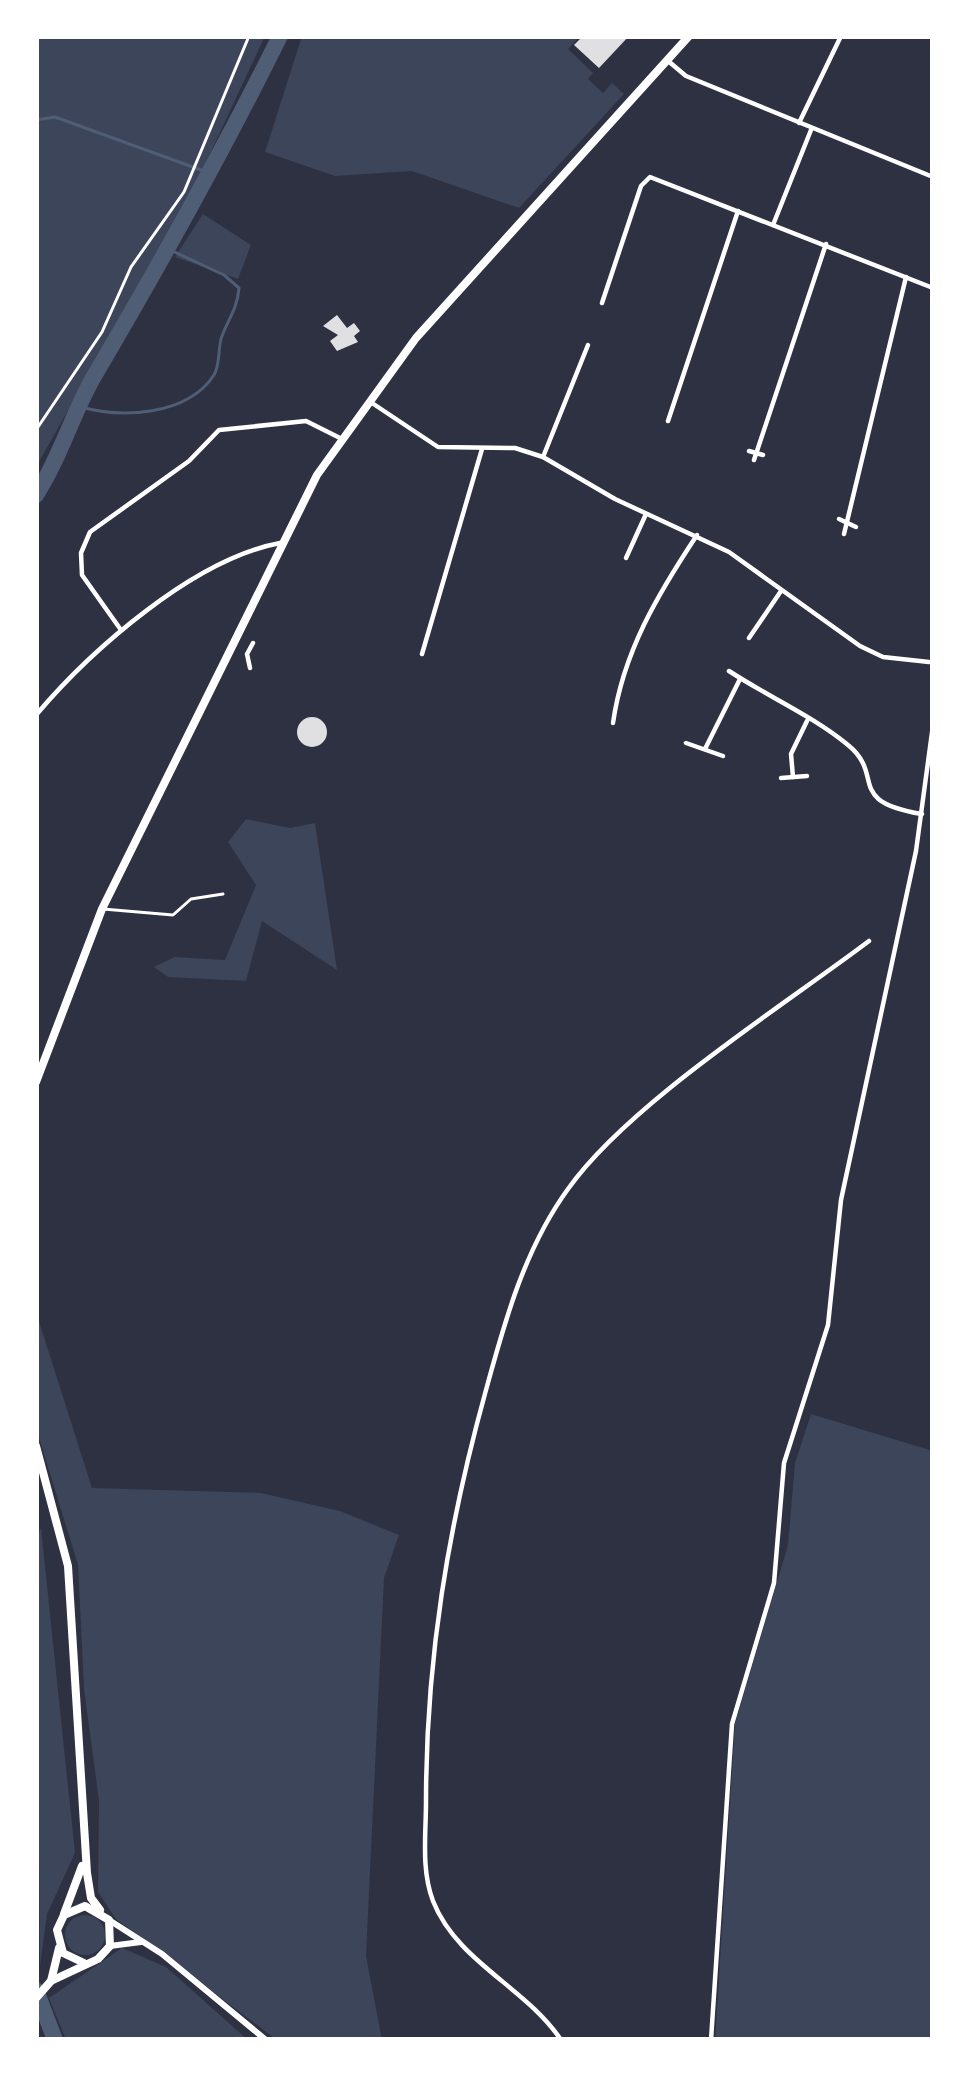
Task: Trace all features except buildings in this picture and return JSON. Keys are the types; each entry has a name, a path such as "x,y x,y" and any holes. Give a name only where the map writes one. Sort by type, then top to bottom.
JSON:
{"highway":[{"path":"36,1082 101,909 280,543 340,437 416,338 689,36"},
{"path":"36,1446 68,1566 88,1890 109,1920 110,1946 98,1959 49,1984 36,1998"},
{"path":"49,1984 59,1947 57,1930 85,1853"},
{"path":"64,1915 77,1907 100,1910"},
{"path":"59,1947 83,1963"}],"street":[{"path":"799,122 841,36"},
{"path":"668,60 686,76 933,177"},
{"path":"773,225 812,128"},
{"path":"602,303 646,178 933,288"},
{"path":"668,421 738,211"},
{"path":"756,455 826,244"},
{"path":"844,534 906,277"},
{"path":"596,286 607,289"},
{"path":"543,457 588,345"},
{"path":"367,400 437,447 515,448 543,457 646,514 697,535 873,652 932,663"},
{"path":"121,630 82,575 81,554 90,532 189,461 219,430 306,421 340,437"},
{"path":"422,654 482,449"},
{"path":"626,558 646,514"},
{"path":"839,519 856,527"},
{"path":"613,723 628,658 648,611 697,535"},
{"path":"36,716 86,657 121,630 220,568 280,543"},
{"path":"748,638 781,591"},
{"path":"250,668 247,654 253,643"},
{"path":"729,671 851,748 867,789 881,804 922,814"},
{"path":"705,749 740,679"},
{"path":"793,777 791,754 807,721"},
{"path":"711,2040 732,1724 774,1583 784,1462 828,1325 841,1200 922,814 933,724"},
{"path":"686,742 723,756"},
{"path":"781,778 807,776"},
{"path":"561,2040 452,1933 433,1900 427,1875 425,1740 440,1589 462,1474 501,1333 536,1243 569,1187 668,1092 869,941"},
{"path":"109,1920 144,1942 266,2040"},
{"path":"110,1946 144,1942"}],"lane":[{"path":"101,909 115,914 173,915 191,899 223,894"},
{"path":"173,915 175,926"}],"path":[{"path":"36,430 102,332 148,238 184,192 250,36"}],"shaded area":[{"path":"36,36 265,36 194,188 36,467"},
{"path":"302,36 580,36 568,49 593,73 588,79 603,93 612,83 624,94 519,208 412,171 335,176 265,152"},
{"path":"203,214 251,245 238,279 175,257"},
{"path":"246,819 290,828 315,823 337,970 262,921 246,981 168,977 154,967 175,957 225,960 256,885 228,842"},
{"path":"36,1312 92,1488 261,1493 340,1511 399,1535 384,1578 366,1956 382,2040 277,2040 116,1919 98,1892 99,1801 84,1689 78,1565 36,1428"},
{"path":"811,1414 933,1451 933,2040 715,2040 735,1724 788,1545 795,1463"},
{"path":"41,1528 75,1853 47,1914 40,1966 36,1540"},
{"path":"85,1915 99,1921 105,1935 99,1949 85,1955 71,1949 65,1935 71,1921"},
{"path":"122,1948 166,1967 248,2040 66,2040 49,1998"}],"waterway":[{"path":"36,495 93,378 190,209 280,36"},
{"path":"36,120 55,117 212,174"},
{"path":"78,406 152,411 187,399 214,375 239,288 224,275 166,248"},
{"path":"36,1990 55,2040"}]}
